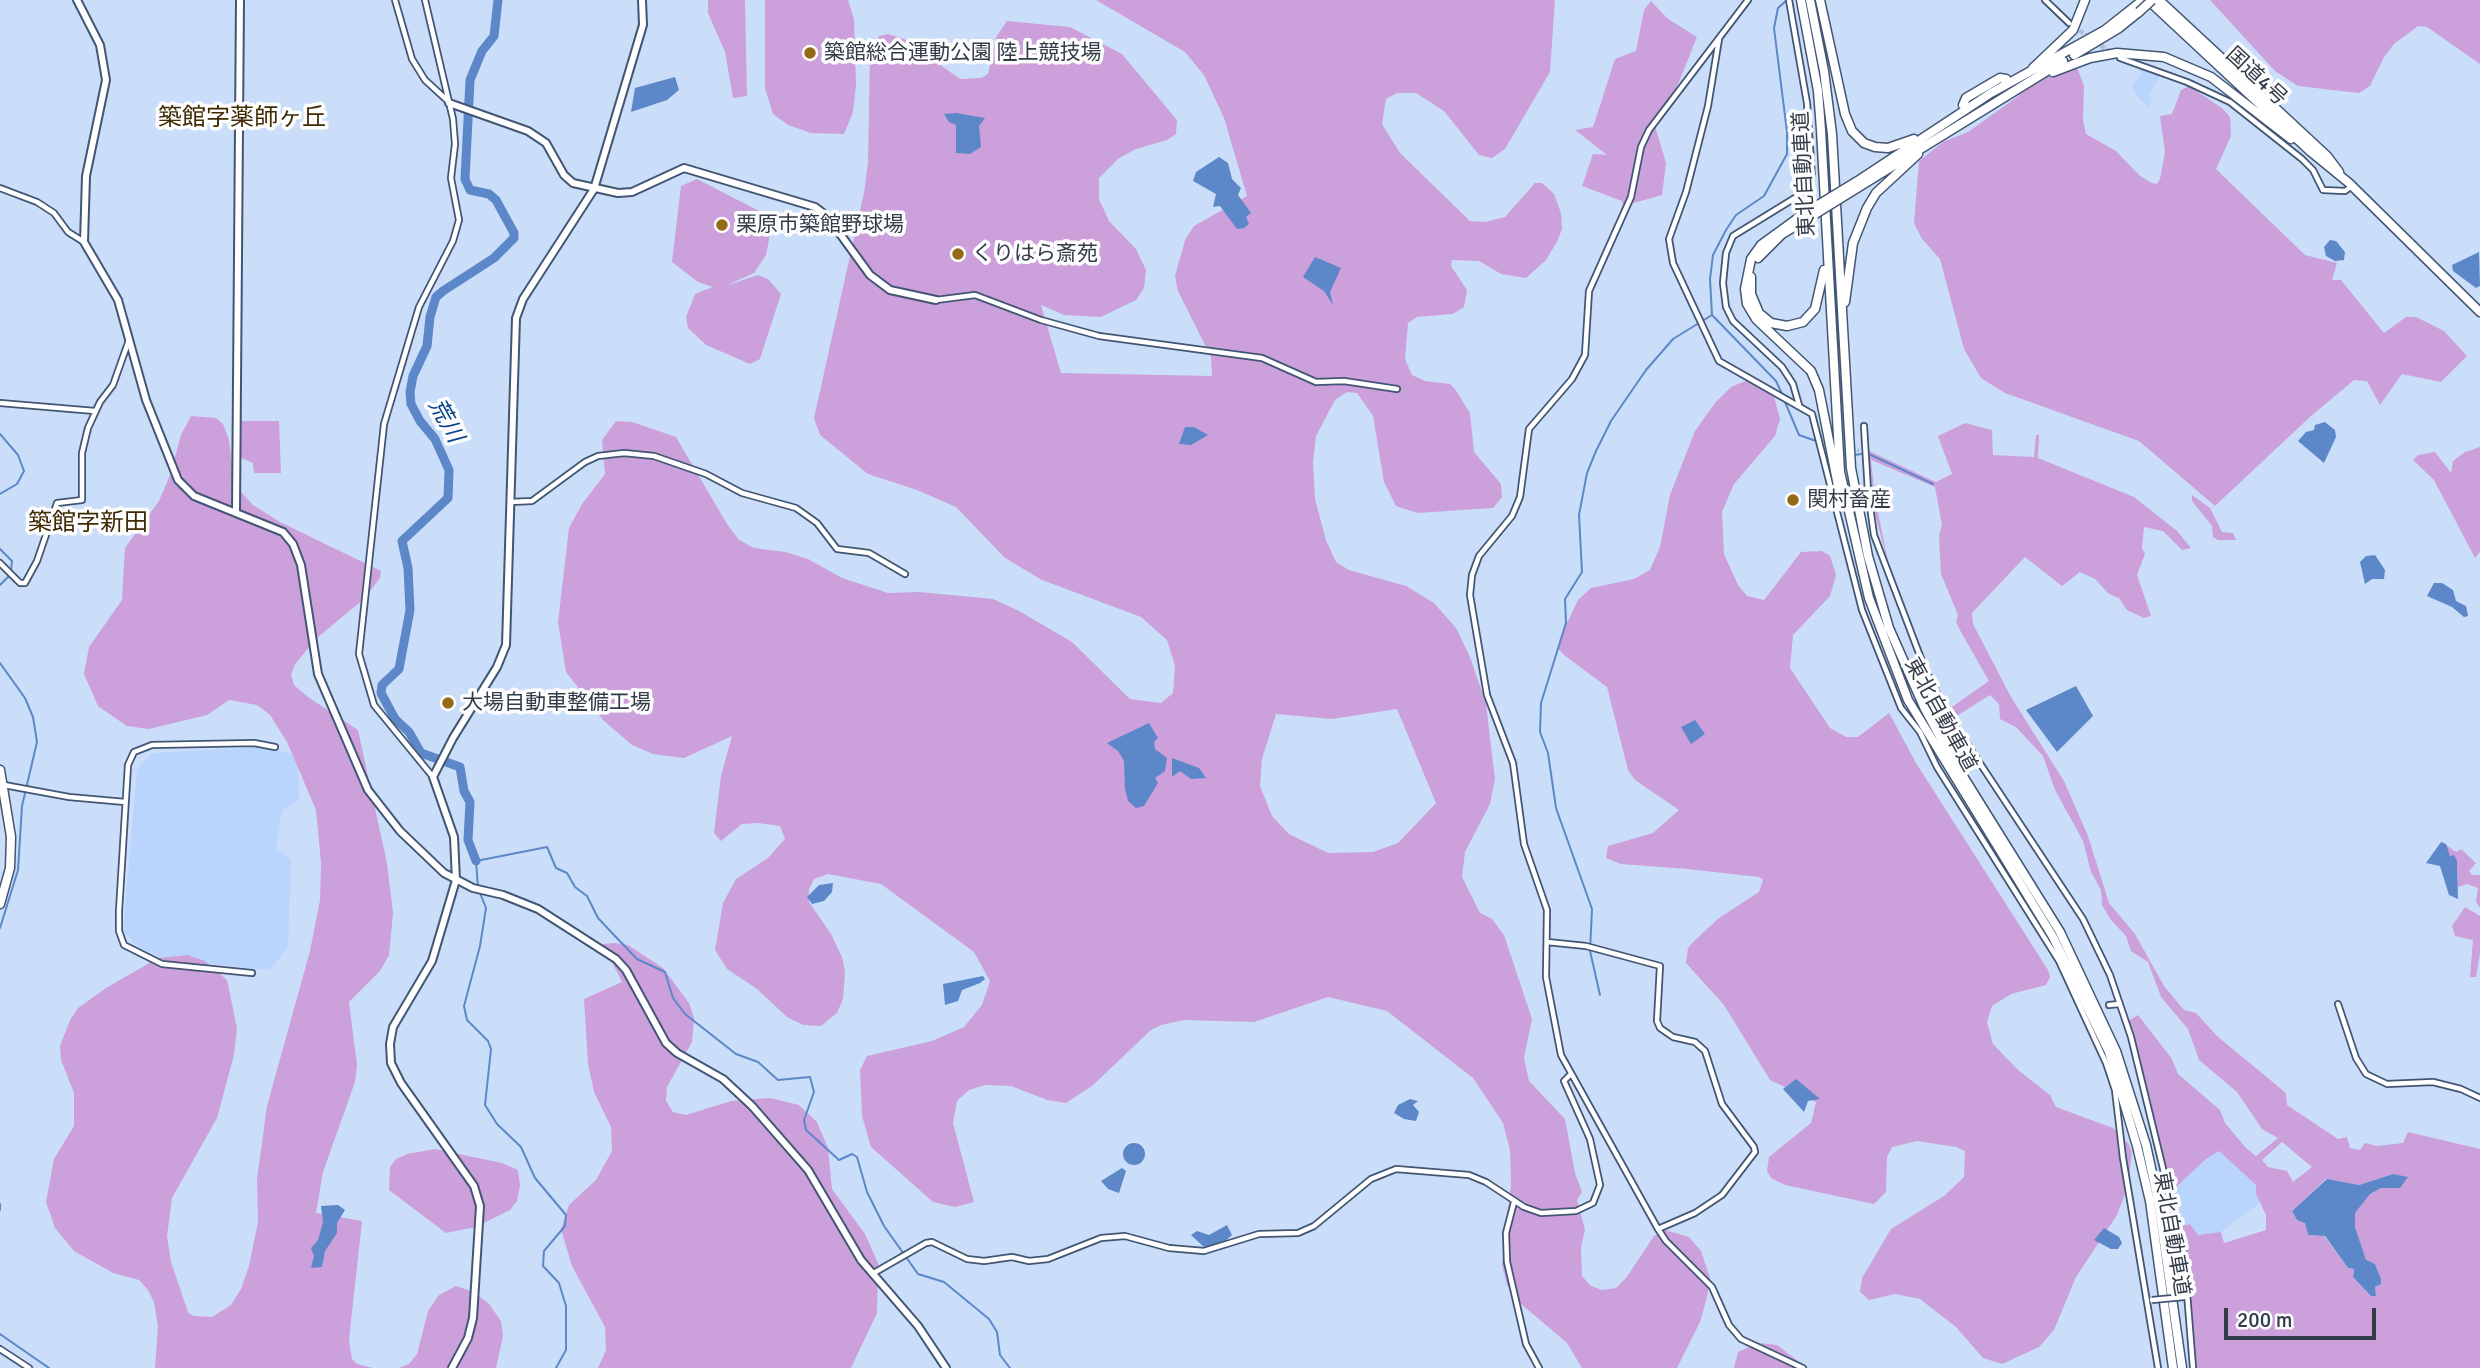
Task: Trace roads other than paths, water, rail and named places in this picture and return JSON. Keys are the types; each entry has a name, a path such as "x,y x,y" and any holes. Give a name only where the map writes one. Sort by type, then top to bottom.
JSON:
{"highway":[{"name":"東北自動車道","path":"1801,0 1818,91 1836,438 1847,514 1858,557 1879,632 1908,700 2053,937 2109,1052 2150,1201 2173,1368"},
{"name":"東北自動車道","path":"1810,0 1824,71 1832,134 1850,457 1857,506 1889,628 1929,717 2060,932 2116,1051 2138,1119 2158,1200 2182,1368"},
{"path":"1820,0 1845,114 1852,131 1864,143 1888,148 1939,132"},
{"path":"2027,77 2073,30 2085,0"},
{"path":"2136,10 2143,0"},
{"path":"1858,557 1836,480 1819,390 1811,371 1800,357 1756,319 1747,304 1745,289 1751,259 1761,244 1939,132 1976,114 2027,77 2108,35 2150,0"},
{"name":"国道4号","path":"2150,0 2311,152 2342,177 2480,312"},
{"name":"国道4号","path":"2159,0 2327,156 2342,177"},
{"path":"1957,115 1963,105 2010,79 2027,77 2100,56 2131,53 2164,57 2211,77 2311,152"},
{"path":"1843,362 1847,279 1858,226 1877,193 1957,115 2010,79"},
{"path":"1806,216 1769,244 1754,265 1751,294 1765,319 1787,326 1810,316 1820,295 1827,247"},
{"path":"0,770 10,822 11,850 0,904"}],"street":[{"path":"77,0 100,45 106,80 86,176 84,242"},
{"path":"236,512 240,0"},
{"path":"394,0 412,59 425,80 449,103 527,131 545,143 564,175 573,183 632,192 684,168 804,204 827,216 870,275 913,297 936,300 975,295 1041,320 1099,336 1262,358 1316,382 1344,381 1397,389"},
{"path":"425,0 455,132 451,178 459,220 453,241 419,307 384,424 367,595 359,643 374,705 433,777 454,837 456,880 432,961 393,1027 390,1044 391,1063 401,1083 474,1186 480,1206 473,1318 468,1338 453,1368"},
{"path":"433,777 497,667 506,646 516,318 523,299 594,188 643,25 642,0"},
{"path":"1748,0 1649,130 1641,147 1631,197 1589,291 1585,355 1572,379 1529,429 1520,497 1512,516 1479,556 1472,575 1470,595 1486,695 1513,763 1524,844 1547,910 1546,976 1557,1045 1658,1229 1666,1241 1712,1287 1729,1325 1741,1339 1803,1368"},
{"path":"2045,0 2069,23"},
{"path":"1790,2 1807,103 1812,178 1803,193 1733,236 1726,253 1723,283 1724,299 1732,321 1782,368 1793,384 1800,406"},
{"path":"1719,39 1708,106 1686,192 1669,239 1673,262 1719,361 1812,414 1822,437 1862,610 1901,708 1920,732 1937,767 2059,961 2085,1015 2115,1090 2123,1158 2150,1302 2158,1368"},
{"path":"2120,58 2187,82 2230,102 2302,159 2313,170 2323,190 2344,191 2352,187"},
{"path":"0,188 37,202 54,213 68,232 84,242 118,300 130,335 146,400 178,480 194,496 283,532 293,544 301,565 318,674 368,790 400,831 456,880 538,909 616,959 626,970 666,1043 677,1053 723,1079 752,1106 808,1170 872,1274 918,1326 946,1368"},
{"path":"0,563 9,569 20,583 28,579 57,503 82,500 82,453 95,411 113,385 130,335"},
{"path":"0,402 95,411"},
{"path":"1864,426 1862,451 1874,535 1908,628 1948,715 2083,919 2105,960 2131,1037 2144,1098 2178,1226 2184,1255 2193,1368"},
{"path":"509,502 532,501 585,462 598,456 624,453 653,456 706,474 742,493 796,508 817,523 837,549 869,553 905,574"},
{"path":"1940,719 1948,715"},
{"path":"251,973 162,964 124,945 119,930 128,765 134,752 142,747 198,742 254,743 275,747"},
{"path":"4,785 125,802"},
{"path":"1547,942 1586,946 1660,966 1657,1021 1660,1028 1673,1037 1695,1042 1705,1051 1722,1104 1755,1150 1722,1195 1695,1213 1658,1229"},
{"path":"2109,1005 2119,1004"},
{"path":"2337,1004 2356,1058 2366,1074 2387,1084 2433,1082 2461,1089 2480,1098"},
{"path":"872,1274 913,1249 932,1242 967,1259 984,1261 1012,1257 1037,1261 1091,1240 1125,1236 1177,1250 1205,1251 1259,1234 1297,1233 1309,1229 1362,1185 1396,1169 1441,1171 1477,1177 1514,1202 1541,1213 1565,1214 1590,1206 1600,1192 1590,1139 1564,1081 1571,1074"},
{"path":"1514,1202 1506,1233 1507,1262 1526,1344 1539,1368"},
{"path":"2150,1302 2186,1297"},
{"path":"0,1349 29,1368"}],"water":[{"path":"675,77 679,90 667,100 631,112 635,88"},
{"path":"956,113 985,118 979,126 981,147 970,154 956,153 956,125 949,122 944,114"},
{"path":"1219,157 1228,163 1232,179 1241,188 1238,195 1251,213 1246,217 1249,224 1244,228 1237,229 1220,206 1213,207 1216,194 1193,181 1196,172"},
{"path":"2330,240 2336,241 2345,252 2344,260 2335,261 2326,256 2324,247"},
{"path":"2479,252 2480,286 2476,288 2453,271 2452,265"},
{"path":"1315,257 1341,268 1330,292 1333,305 1324,291 1303,277"},
{"path":"2325,422 2335,430 2336,437 2324,463 2298,441 2306,432 2314,430 2315,425"},
{"path":"1185,427 1194,427 1208,435 1191,445 1179,444"},
{"path":"2375,555 2385,570 2384,579 2372,579 2365,584 2360,562 2366,556"},
{"path":"2434,583 2442,583 2453,590 2456,601 2466,606 2468,616 2464,617 2452,607 2427,596"},
{"path":"2076,686 2093,716 2057,752 2026,710"},
{"path":"1695,720 1705,734 1691,744 1681,727"},
{"path":"1149,723 1158,738 1154,742 1155,749 1167,758 1165,771 1155,778 1158,783 1144,806 1136,808 1128,801 1124,761 1118,751 1107,743"},
{"path":"1172,758 1199,768 1206,778 1191,779 1180,771 1172,777"},
{"path":"2441,842 2446,844 2450,856 2454,855 2457,861 2458,899 2449,895 2440,866 2426,863"},
{"path":"833,883 832,892 824,901 812,904 807,897 819,885"},
{"path":"983,976 985,979 980,983 962,990 958,1001 945,1005 943,984"},
{"path":"1796,1079 1820,1099 1808,1101 1804,1112 1783,1089"},
{"path":"1410,1099 1418,1101 1413,1105 1419,1112 1416,1121 1404,1119 1394,1113 1398,1105"},
{"path":"1134,1143 1142,1146 1145,1154 1142,1162 1134,1165 1126,1162 1123,1154 1126,1146"},
{"path":"1122,1168 1126,1171 1119,1193 1108,1189 1101,1181"},
{"path":"2393,1174 2408,1177 2400,1188 2381,1188 2370,1194 2355,1213 2355,1227 2366,1260 2375,1264 2381,1279 2381,1284 2375,1287 2376,1296 2371,1296 2353,1277 2354,1269 2348,1268 2325,1236 2308,1235 2305,1223 2297,1220 2292,1211 2327,1179 2359,1185"},
{"path":"338,1205 345,1210 337,1223 337,1233 325,1251 322,1267 311,1268 314,1256 311,1248 318,1240 323,1222 321,1206"},
{"path":"1227,1225 1232,1235 1221,1245 1205,1248 1191,1235 1197,1231 1209,1235"},
{"path":"2104,1228 2119,1237 2122,1243 2118,1249 2111,1249 2094,1240"}],"waterway":[{"name":"荒川","path":"476,861 468,840 470,802 464,791 460,767 421,753 409,732 395,719 381,693 382,685 399,669 410,610 408,568 402,541 448,498 449,470 435,439 420,421 411,404 413,376 427,346 430,317 436,297 494,258 514,238 514,233 496,200 489,194 470,190 465,179 470,80 482,51 494,36 498,0"},
{"path":"1783,396 1776,381 1712,315 1710,279 1713,255 1726,230 1736,215 1764,196 1787,154 1787,132 1774,28 1778,8 1787,0"},
{"path":"1600,995 1590,951 1592,909 1556,808 1548,753 1540,732 1541,703 1566,623 1565,599 1582,572 1579,515 1587,473 1596,451 1611,421 1646,370 1673,339 1712,315"},
{"path":"1785,402 1799,435 1816,441"},
{"path":"0,434 18,455 24,471 17,484 0,494"},
{"path":"1855,455 1861,454"},
{"path":"1871,455 1933,484"},
{"path":"0,549 12,561 11,571"},
{"path":"0,585 9,576"},
{"path":"0,663 25,698 33,717 37,742 22,806 18,870 0,928"},
{"path":"478,888 476,861 547,847 556,868 567,873 575,887 587,896 598,918 613,934 637,959 665,972 673,998 685,1014 736,1054 758,1062 778,1080 810,1077 814,1092 804,1120 806,1130 839,1160 852,1154 857,1157 867,1192 884,1226 918,1274 944,1282 989,1319 997,1332 1000,1355 1010,1368"},
{"path":"480,893 486,908 480,946 464,1006 467,1020 488,1041 491,1049 485,1105 497,1124 521,1147 535,1178 566,1215 565,1226 544,1251 543,1266 559,1283 566,1306 566,1350 556,1368"},
{"path":"0,1204 0,1210"},
{"path":"0,1334 49,1368"}],"tunnel":[{"path":"2069,23 2113,54"},
{"path":"1839,443 1859,451"}],"place":[{"name":"築館総合運動公園 陸上競技場","path":"810,53"},
{"name":"栗原市築館野球場","path":"722,225"},
{"name":"くりはら斎苑","path":"958,254"},
{"name":"関村畜産","path":"1793,500"},
{"name":"大場自動車整備工場","path":"448,703"}],"district":[{"name":"築館字薬師ヶ丘","path":"242,119"},
{"name":"築館字新田","path":"88,524"}]}
